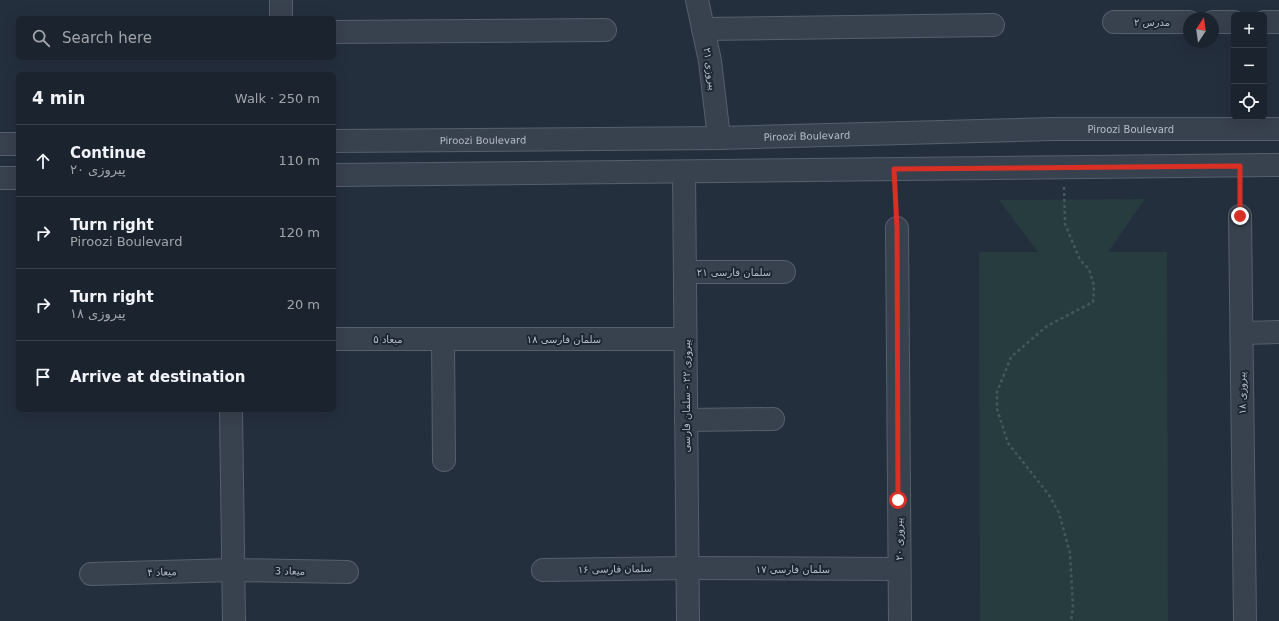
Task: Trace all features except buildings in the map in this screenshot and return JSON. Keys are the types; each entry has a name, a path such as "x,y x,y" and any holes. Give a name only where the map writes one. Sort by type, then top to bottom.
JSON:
{"street":[{"path":"281,0 281,16"},
{"name":"پیروزی ۲۱","path":"697,0 710,61 719,138"},
{"name":"مدرس ۲","path":"1114,22 1183,22"},
{"path":"1219,22 1231,22"},
{"path":"1267,22 1279,22"},
{"path":"703,29 993,26"},
{"path":"336,32 605,30"},
{"name":"Piroozi Boulevard","path":"336,141 719,138 1053,129 1279,129"},
{"path":"0,144 16,144"},
{"path":"336,175 1279,165"},
{"name":"پیروزی ۲۲ - سلمان فارسی","path":"684,172 688,621"},
{"path":"0,178 16,178"},
{"name":"پیروزی ۱۸","path":"1240,216 1245,621"},
{"name":"پیروزی ۲۰","path":"897,228 900,621"},
{"name":"سلمان فارسی ۲۱","path":"685,272 784,272"},
{"path":"1242,333 1279,332"},
{"name":"میعاد ۵","path":"336,339 443,340"},
{"name":"سلمان فارسی ۱۸","path":"443,340 685,339"},
{"path":"443,340 444,460"},
{"path":"231,412 234,621"},
{"path":"686,420 773,419"},
{"name":"سلمان فارسی ۱۷","path":"687,568 899,569"},
{"name":"سلمان فارسی ۱۶","path":"543,570 687,568"},
{"name":"میعاد 3","path":"233,570 347,572"},
{"name":"میعاد ۴","path":"91,574 233,570"}],"path":[{"path":"1240,166 1240,216"},
{"path":"1063,168 1065,224 1080,260 1089,269 1094,286 1094,302 1047,326 1011,357 997,392 997,409 1008,443 1049,495 1059,513 1070,553 1073,607 1071,621"},
{"path":"894,169 897,228"}],"green space":[{"path":"1145,199 1108,252 1167,252 1168,621 980,621 979,252 1038,252 999,200"}],"route":[{"path":"898,500 897,228 894,169 1240,166 1240,216"}]}
